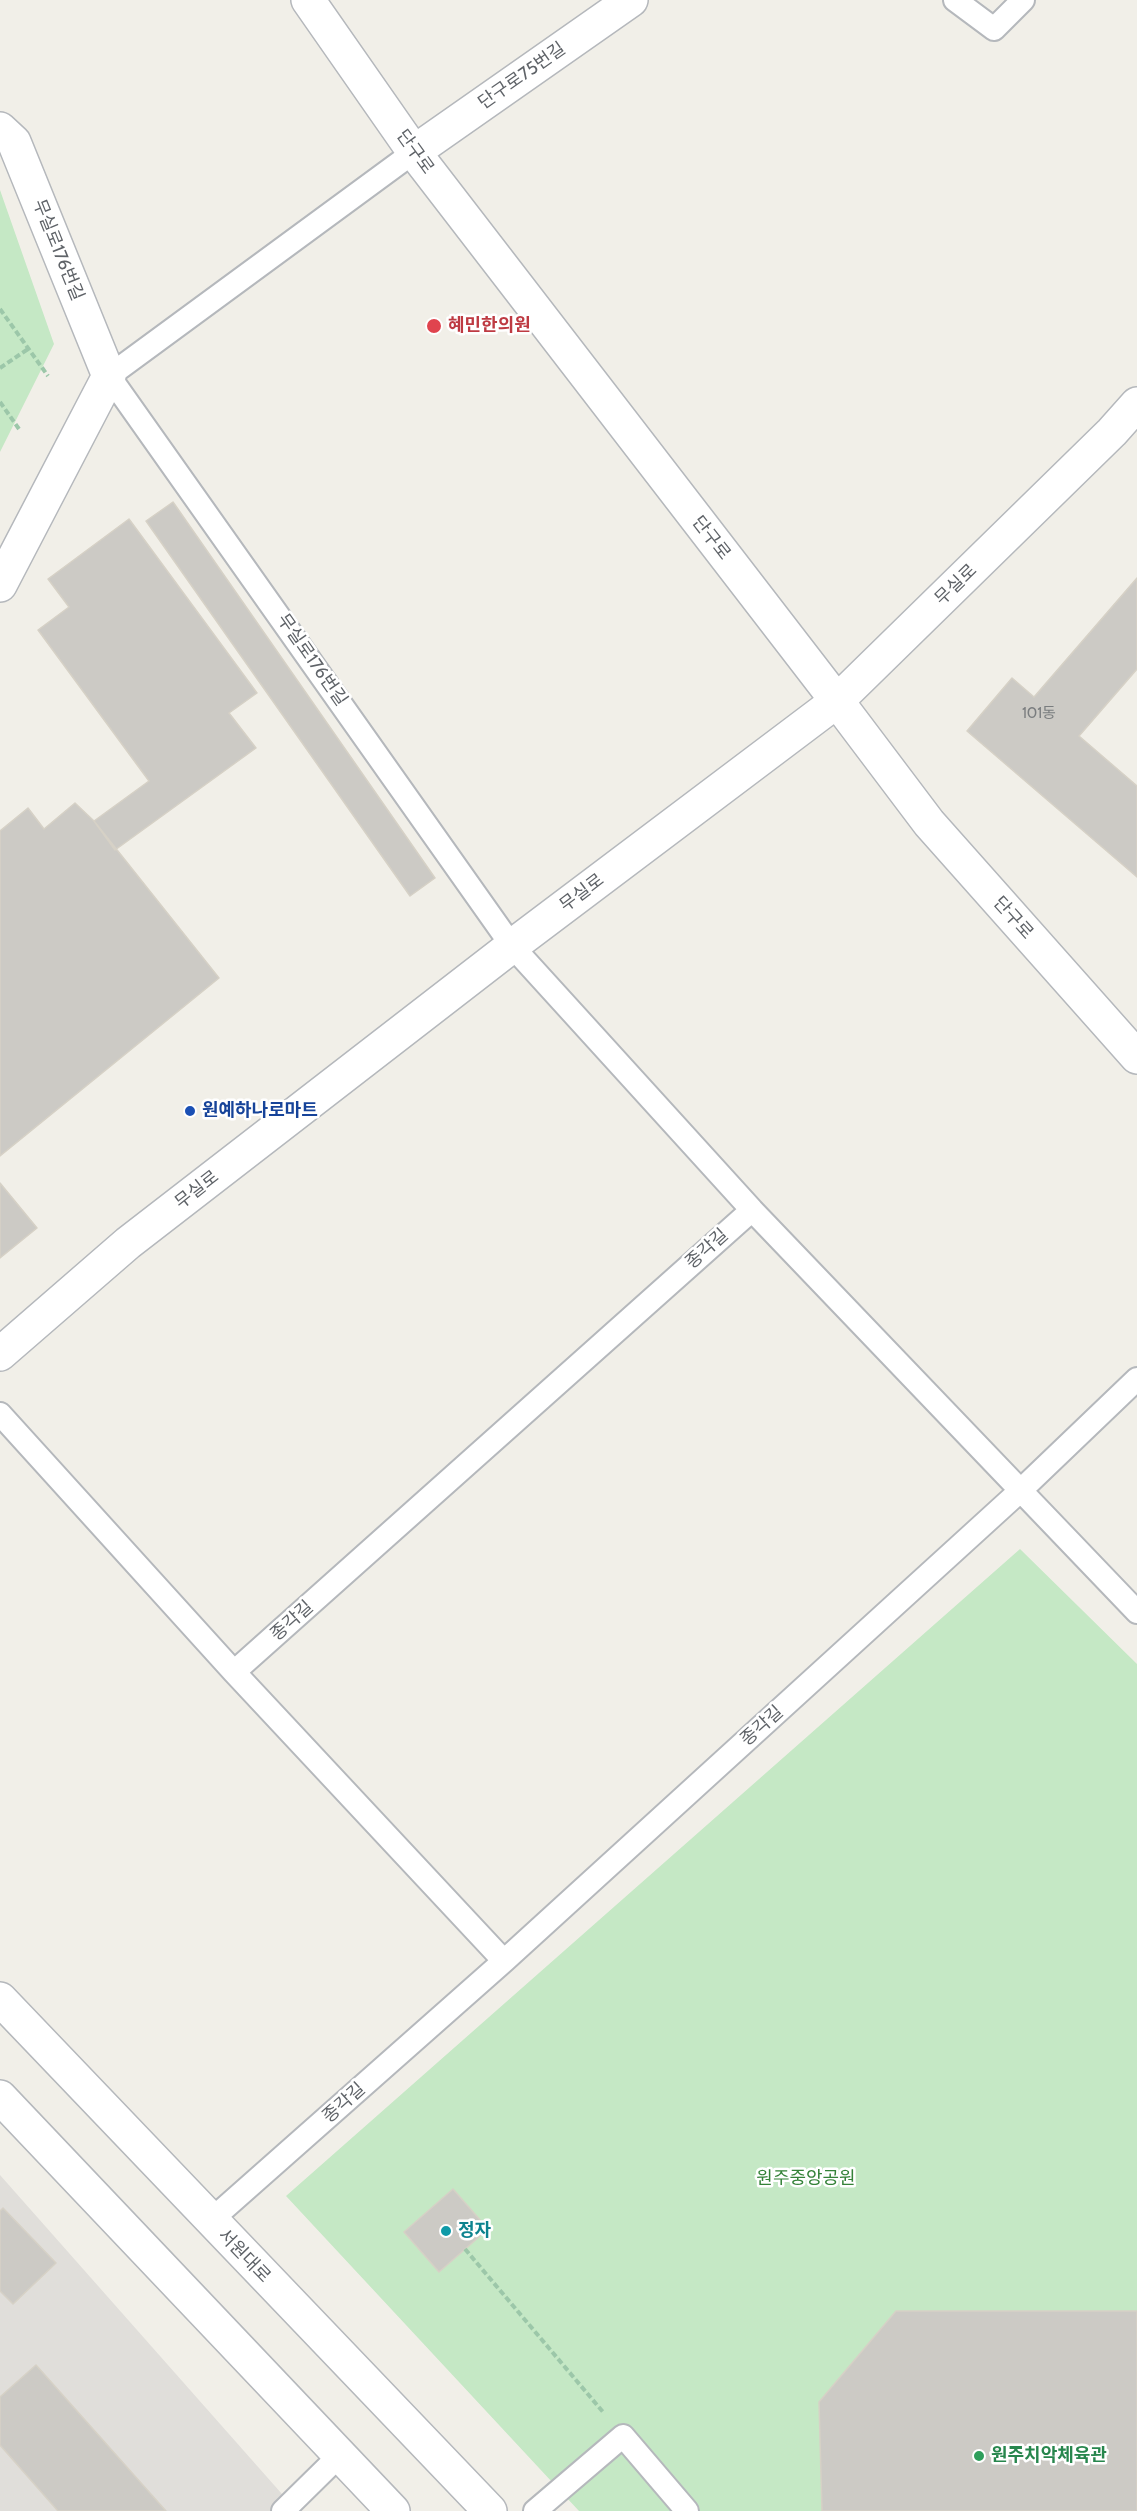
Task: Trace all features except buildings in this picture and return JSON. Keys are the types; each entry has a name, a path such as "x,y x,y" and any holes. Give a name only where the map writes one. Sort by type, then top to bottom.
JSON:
{"street":[{"name":"단구로","path":"308,0 414,152 929,823 1137,1057"},
{"name":"단구로75번길","path":"414,152 631,0"},
{"name":"무실로176번길","path":"0,129 14,142 110,376"},
{"path":"0,585 110,376"},
{"name":"무실로","path":"0,1354 128,1244 512,946 837,701 1112,432 1137,404"},
{"name":"서원대로","path":"0,1999 490,2511"},
{"path":"0,2097 393,2511"}],"lane":[{"path":"955,0 994,29 1023,0"},
{"path":"110,376 414,152"},
{"name":"무실로176번길","path":"110,376 512,946"},
{"path":"512,946 752,1210 1137,1612"},
{"name":"종각길","path":"234,1672 752,1210"},
{"name":"종각길","path":"210,2221 504,1961 1020,1491 1137,1379"},
{"path":"0,1414 234,1672 504,1961"},
{"path":"535,2511 623,2436 687,2511"},
{"path":"283,2511 340,2455"}],"path":[{"path":"0,309 48,376"},
{"path":"0,368 28,349"},
{"path":"1,405 19,429"},
{"path":"465,2249 623,2436"}],"shaded area":[{"path":"0,2175 297,2511 0,2511"}],"green space":[{"path":"0,190 54,344 0,452"},
{"name":"원주중앙공원","path":"1020,1549 1137,1664 1137,2511 579,2511 286,2196"}],"place":[{"name":"혜민한의원","path":"434,326"},
{"name":"원예하나로마트","path":"190,1111"},
{"name":"정자","path":"446,2231"},
{"name":"원주치악체육관","path":"979,2456"}]}
